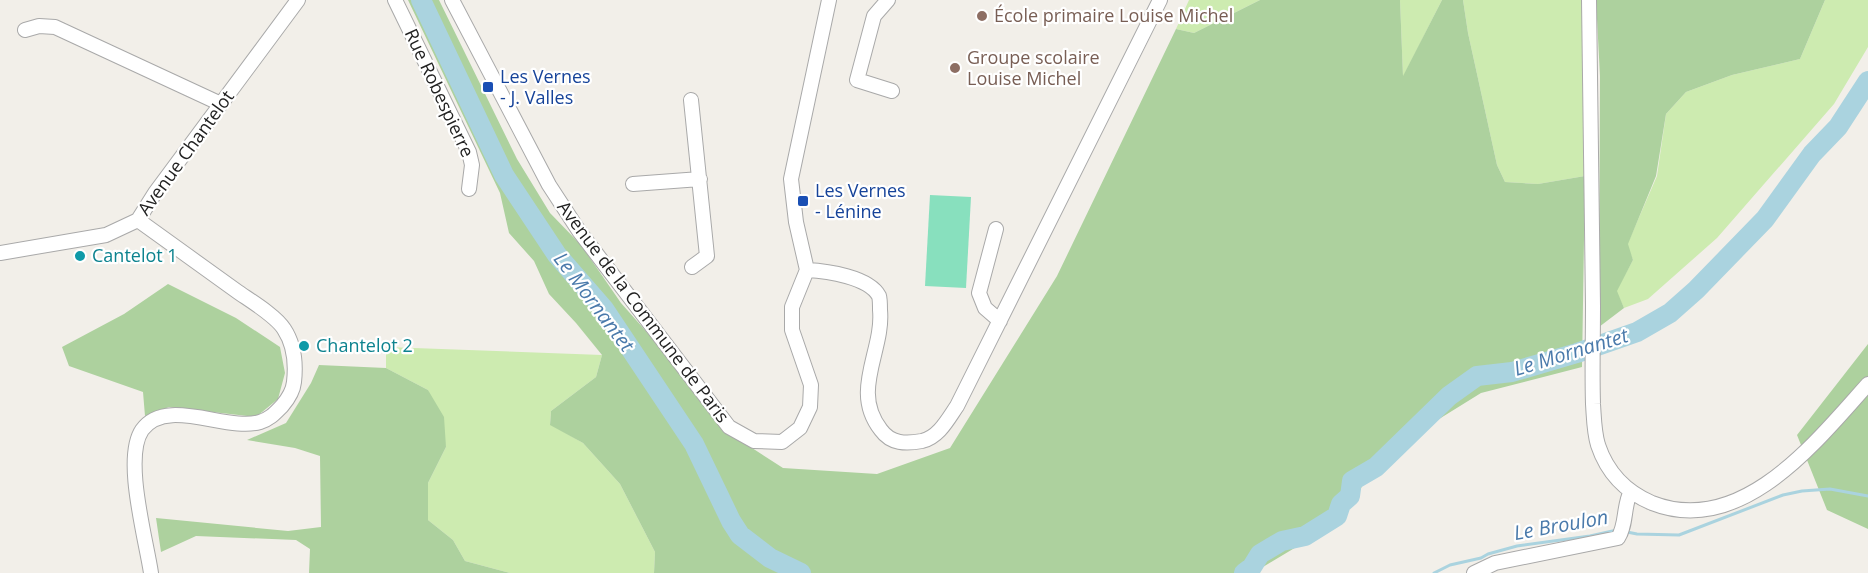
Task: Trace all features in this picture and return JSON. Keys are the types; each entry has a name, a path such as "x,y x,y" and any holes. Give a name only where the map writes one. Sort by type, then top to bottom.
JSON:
{"street":[{"name":"Avenue Chantelot","path":"0,253 106,236 138,220 155,193 298,0"},
{"name":"Rue Robespierre","path":"395,0 469,152 472,165 469,189"},
{"name":"Avenue de la Commune de Paris","path":"452,0 549,185 579,231 729,428 754,441 782,442 800,428 810,407 811,385 792,330 792,307 807,270"},
{"path":"829,0 791,180 796,222 807,270 828,272 865,282 879,296 881,317 867,390 870,410 872,420 886,438 908,444 928,439 942,428 957,406 1160,0"},
{"path":"888,0 874,16 857,80 892,91"},
{"path":"1589,0 1594,421 1597,443 1617,480 1631,491 1662,507 1692,511 1742,497 1760,488 1795,463 1868,384"},
{"path":"25,30 55,27 221,104"},
{"path":"692,100 706,256 692,267"},
{"path":"633,184 700,179"},
{"path":"138,220 258,306 284,328 292,347 294,364 294,384 288,399 272,417 258,423 176,415 157,417 144,428 136,440 134,471 152,573"},
{"path":"996,229 979,293 985,308 1000,321"},
{"path":"1474,573 1495,563 1618,538 1622,530 1626,501 1631,491"}],"green space":[{"path":"408,0 439,0 517,159 550,213 581,245 621,303 660,347 729,433 783,468 877,474 950,448 1057,276 1176,29 1194,33 1260,0 1400,0 1403,76 1442,0 1463,0 1497,165 1505,182 1538,184 1585,176 1582,367 1481,393 1431,424 1363,484 1357,497 1333,525 1253,573 654,573 655,552 620,484 583,443 550,425 551,411 596,377 602,355 549,294 534,261 509,233 500,193"},
{"path":"1189,0 1260,0 1194,33 1176,29"},
{"path":"1400,0 1442,0 1403,77"},
{"path":"1463,0 1588,0 1585,176 1538,184 1505,182 1497,165"},
{"path":"1596,0 1825,0 1800,59 1732,75 1686,92 1666,114 1656,176 1628,244 1633,260 1617,291 1624,308 1599,327 1600,76"},
{"path":"1825,0 1868,0 1868,47 1834,104 1717,238 1648,299 1624,308 1616,291 1633,260 1627,245 1657,176 1666,114 1686,92 1732,75 1800,59"},
{"path":"930,195 971,197 966,288 925,286"},
{"path":"168,284 236,318 280,347 285,373 278,399 256,417 169,407 145,416 143,392 69,366 62,347 124,314"},
{"path":"1868,344 1868,529 1827,510 1797,435"},
{"path":"386,347 602,355 596,377 551,411 550,424 583,443 620,484 655,552 654,573 510,573 465,561 453,540 428,520 428,483 446,447 428,390 386,368"},
{"path":"319,365 386,368 428,390 444,417 446,447 428,483 428,520 453,540 465,561 510,573 309,573 310,549 296,540 196,536 161,552 156,518 288,531 321,527 320,456 295,448 247,440 286,423 311,383"}],"waterway":[{"name":"Le Mornantet","path":"421,0 504,175 557,255 604,309 694,444 740,535 770,558 801,573"},
{"name":"Le Mornantet","path":"1244,573 1252,567 1260,554 1282,541 1305,536 1337,516 1341,504 1350,496 1352,481 1376,467 1449,396 1477,376 1512,372 1577,353 1637,332 1670,313 1696,290 1765,219 1812,154 1838,127 1868,81"},
{"name":"Le Broulon","path":"1627,532 1679,535 1783,495 1802,491 1830,489 1868,496"},
{"name":"Le Broulon","path":"1434,573 1450,565 1517,546 1617,530"}],"place":[{"name":"École primaire Louise Michel","path":"982,16"},
{"name":"Groupe scolaire Louise Michel","path":"955,68"},
{"name":"Les Vernes - J. Valles","path":"488,87"},
{"name":"Les Vernes - Lénine","path":"803,201"},
{"name":"Cantelot 1","path":"80,256"},
{"name":"Chantelot 2","path":"304,346"}]}
